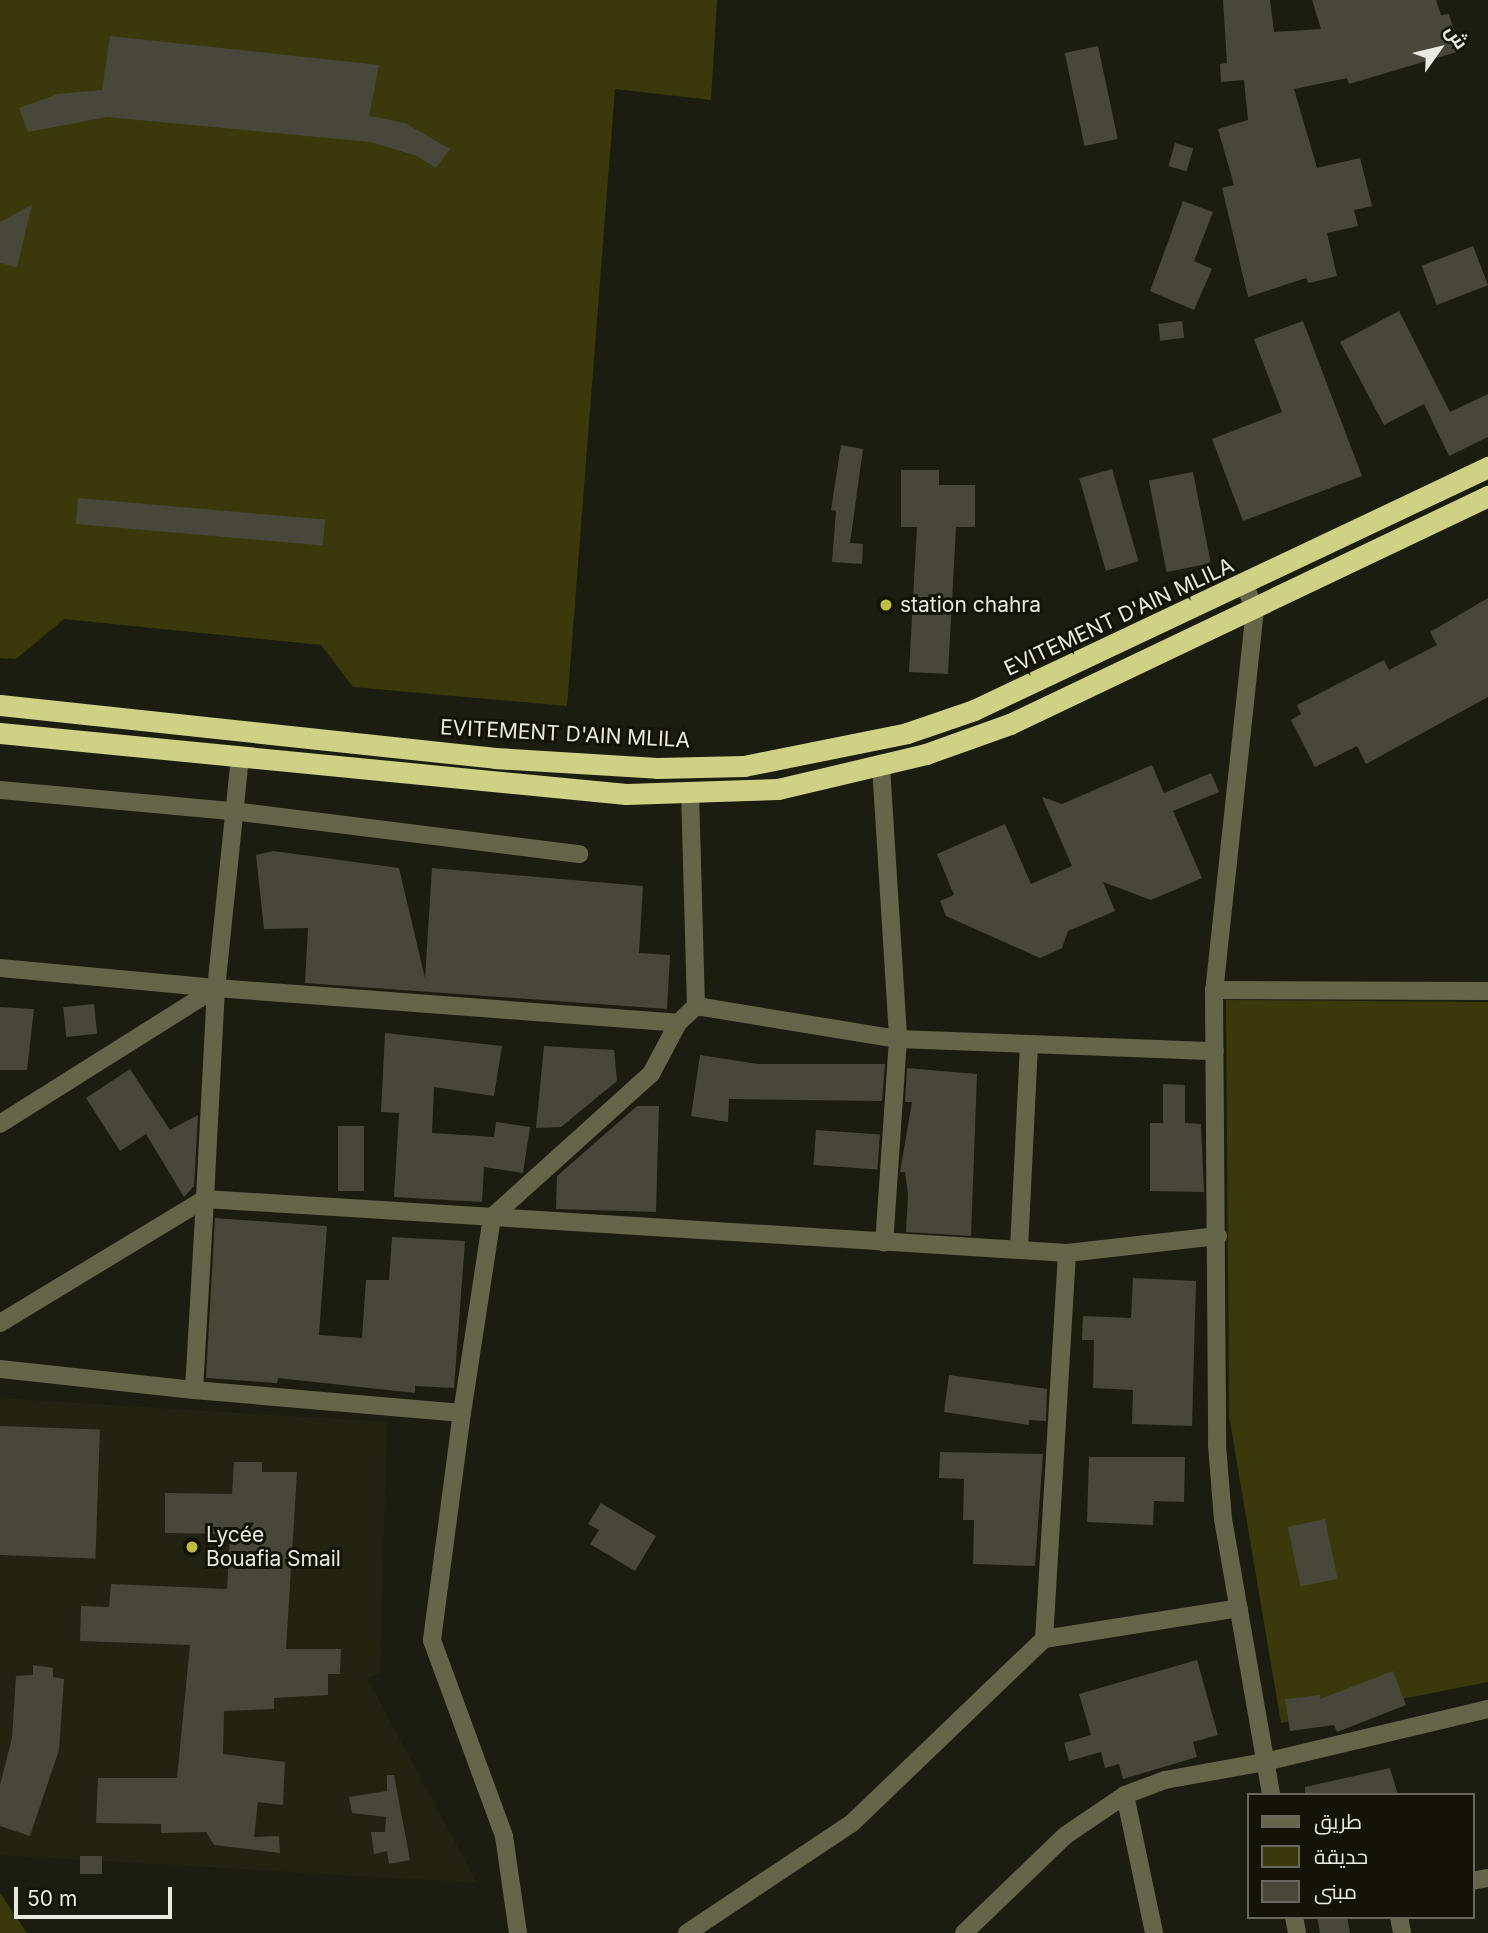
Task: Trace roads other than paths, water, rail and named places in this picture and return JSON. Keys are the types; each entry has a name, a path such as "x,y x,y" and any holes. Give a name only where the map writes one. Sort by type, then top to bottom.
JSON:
{"highway":[{"name":"EVITEMENT D'AIN MLILA","path":"0,705 495,758 657,768 744,766 907,733 974,710 1245,586 1488,467"},
{"path":"0,733 626,794 690,796 778,789 881,766 1010,724 1488,496"}],"street":[{"path":"1245,586 1255,609 1214,990 1218,1236 1217,1445 1271,1793"},
{"path":"194,1390 216,988 240,757"},
{"path":"881,766 898,1039 884,1243"},
{"path":"0,790 233,811 579,854"},
{"path":"518,1933 504,1836 432,1640 462,1413 492,1217 651,1074 678,1023 696,1006 690,796"},
{"path":"0,968 216,988 678,1023"},
{"path":"0,1124 216,988"},
{"path":"1214,990 1488,991"},
{"path":"696,1006 898,1039 1029,1047 1215,1051"},
{"path":"1019,1249 1029,1047"},
{"path":"0,1323 205,1199 1067,1253 1218,1236"},
{"path":"1044,1639 1067,1253"},
{"path":"0,1368 194,1390 462,1413"},
{"path":"687,1933 852,1823 1044,1639 1240,1608"},
{"path":"964,1933 1066,1835 1125,1795 1165,1780 1265,1762 1488,1709"},
{"path":"1125,1795 1154,1933"}],"place":[{"name":"station chahra","path":"886,605"},
{"name":"Lycée Bouafia Smail","path":"192,1547"}]}
